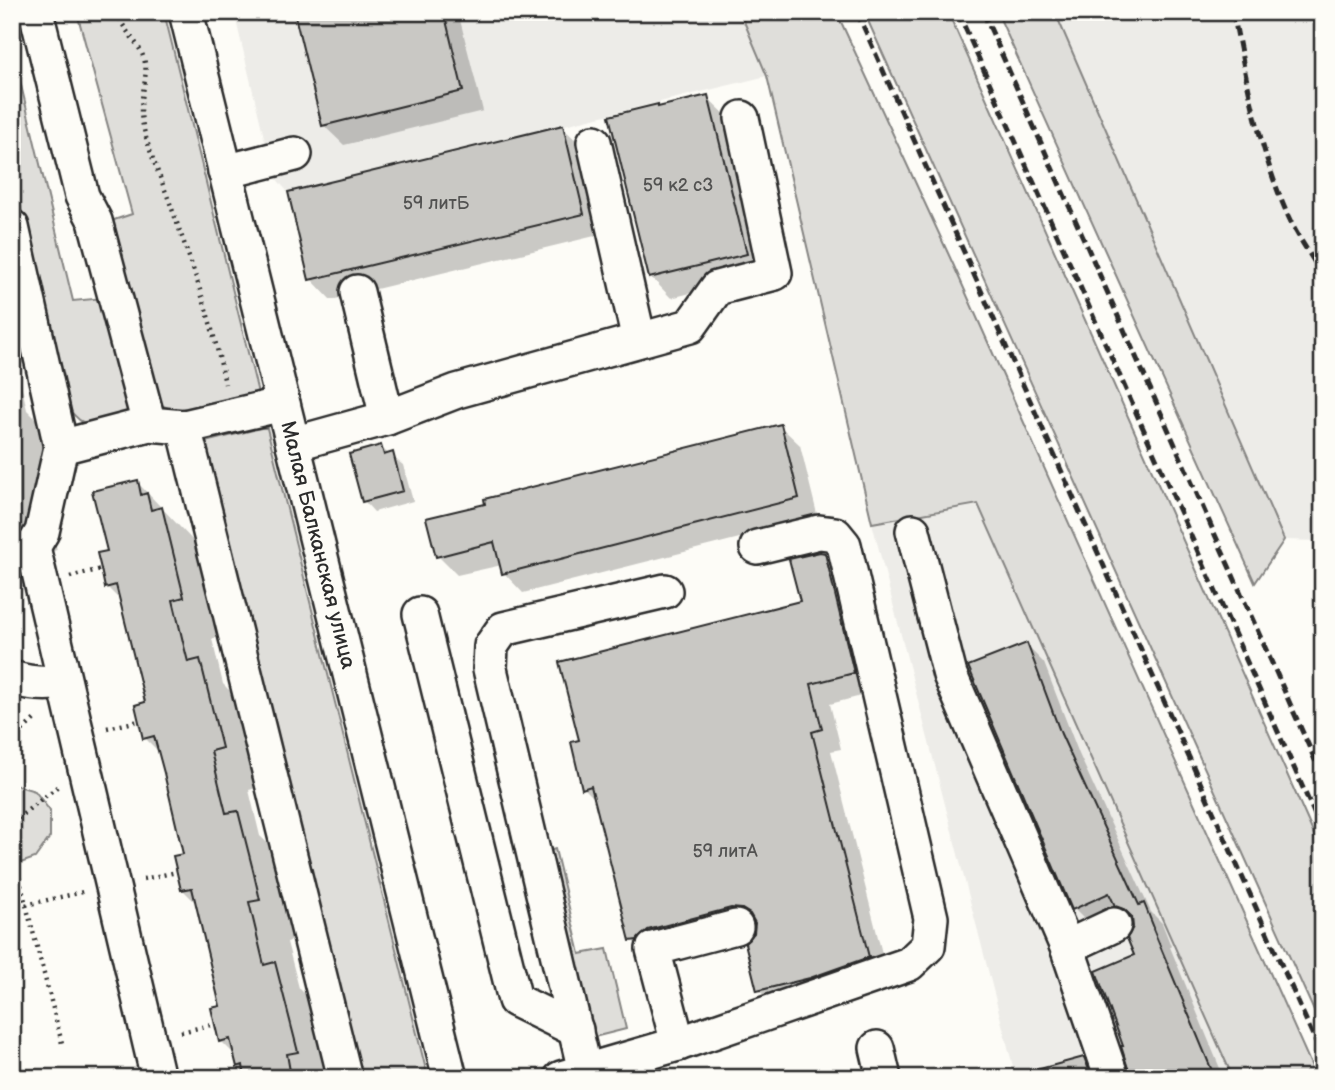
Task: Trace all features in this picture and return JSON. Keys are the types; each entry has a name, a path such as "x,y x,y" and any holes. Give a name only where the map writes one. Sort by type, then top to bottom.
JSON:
{"street":[{"path":"36,12 82,195 96,221 149,424"},
{"name":"Малая Балканская улица","path":"186,12 450,1078"},
{"path":"293,444 387,418 457,391 690,326 717,288 775,274 742,118"},
{"path":"594,142 639,340"},
{"path":"225,172 295,154"},
{"path":"12,227 61,447 42,532 23,550 64,682 158,1078"},
{"path":"357,292 387,418"},
{"path":"61,447 149,424 184,427 283,404"},
{"path":"184,427 345,1078"},
{"path":"913,531 950,675 1067,947 1112,1078"},
{"path":"665,591 503,629 491,646 491,669 576,1030 578,1075 678,1044 909,964 928,946 931,918 844,545 835,534 819,532 757,547"},
{"path":"419,614 515,1000 576,1030"},
{"path":"12,678 27,683 64,682"},
{"path":"1067,947 1114,925"},
{"path":"678,1044 653,949 736,927"}],"path":[{"path":"118,12 120,22 139,46 145,64 141,117 151,157 170,204 216,340 232,416"},
{"path":"12,824 83,766"},
{"path":"12,852 63,1047"},
{"path":"12,1052 19,1078"}],"shaded area":[{"path":"51,12 164,12 258,393 176,411 158,404 108,222 132,214 77,13 52,19"},
{"path":"234,12 740,12 767,76 288,192 273,175"},
{"path":"740,12 834,12 842,24 953,264 1317,1078 1233,1078 978,504 872,523 767,76"},
{"path":"864,12 948,12 1323,855 1323,1031"},
{"path":"997,12 1055,12 1284,540 1255,583"},
{"path":"1055,12 1323,12 1323,541 1284,540"},
{"path":"12,48 73,301 104,298 131,409 123,416 103,423 84,423 64,402 12,169"},
{"path":"267,428 428,1078 358,1078 311,870 306,871 203,445 205,442"},
{"path":"977,504 1233,1078 1016,1078 872,523"},
{"path":"12,784 35,791 50,811 50,837 35,858 12,866"},
{"path":"555,849 580,954 607,949 626,1029 594,1037 549,851"}],"building":[{"path":"294,12 444,12 463,91 322,126"},
{"path":"708,95 747,254 649,278 609,116"},
{"path":"563,125 584,214 309,280 288,192"},
{"path":"781,424 799,498 502,574 494,542 436,557 426,518 485,504 484,499"},
{"path":"381,445 384,455 393,452 403,491 362,502 349,454"},
{"path":"138,480 141,495 147,493 151,510 162,507 184,597 173,600 188,662 200,659 222,748 211,751 226,813 238,811 253,870 260,900 249,902 264,965 275,962 298,1052 287,1054 290,1071 286,1072 287,1078 245,1078 243,1065 237,1067 230,1039 219,1042 211,1008 220,1006 192,888 181,890 173,856 183,854 164,773 154,736 143,739 135,705 145,702 116,585 105,588 97,553 107,551 92,491"},
{"path":"825,553 854,673 811,684 822,729 812,732 869,957 810,978 757,991 745,943 754,933 755,923 750,914 742,909 731,908 648,930 637,940 630,941 591,786 582,789 571,742 579,740 559,662 800,601 789,559"},
{"path":"1027,643 1061,734 1139,905 1144,903 1215,1078 1131,1078 1123,1046 1096,971 1134,955 1127,938 1133,927 1132,917 1124,909 1115,906 1109,893 1072,910 968,666"},
{"path":"1084,1057 1092,1078 1037,1078 1036,1070"}],"railway":[{"path":"857,12 1323,1058"},
{"path":"958,12 1323,833"},
{"path":"983,12 1323,778"},
{"path":"1233,12 1255,118 1271,171 1290,220 1323,276"}]}
